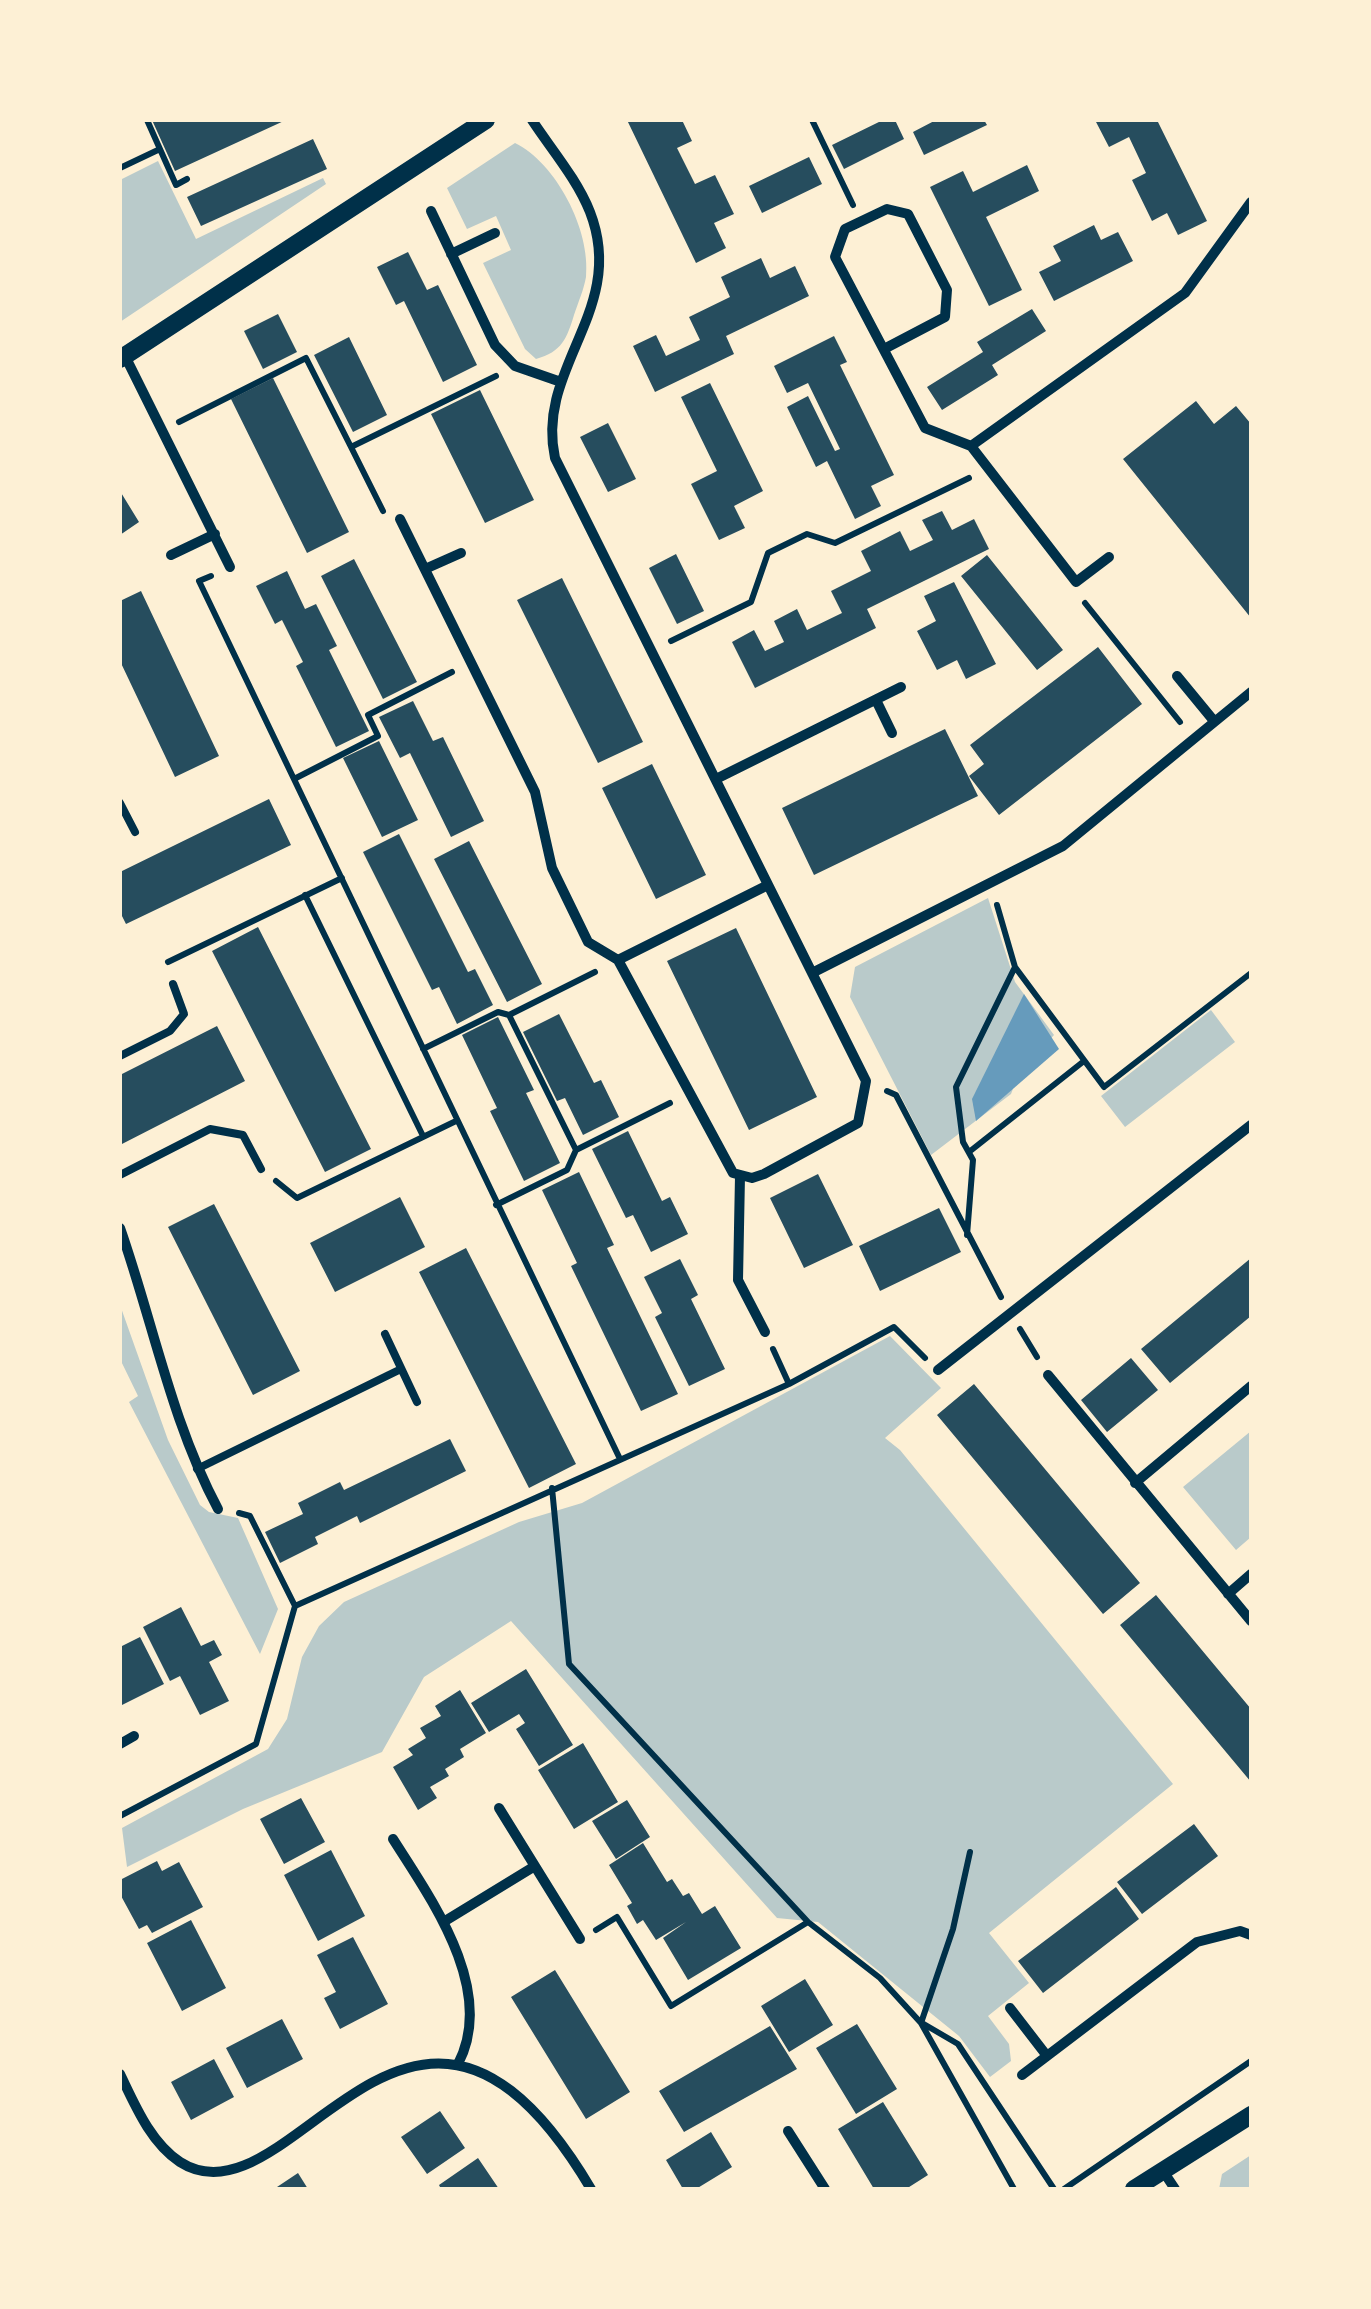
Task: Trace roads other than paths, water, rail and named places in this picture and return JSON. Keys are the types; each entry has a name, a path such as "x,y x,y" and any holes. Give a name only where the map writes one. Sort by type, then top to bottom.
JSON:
{"street":[{"path":"230,567 165,430 122,358 486,120"},
{"path":"532,120 590,210 600,256 595,304 561,382 552,414 555,458 866,1080 864,1111 848,1132 764,1174 740,1176"},
{"path":"971,446 1185,292 1251,202"},
{"path":"884,349 944,317 948,290 908,214 887,210 845,229 835,257 925,428 971,446 1076,582 1109,557"},
{"path":"431,211 495,345 514,366 561,382"},
{"path":"452,254 495,233"},
{"path":"400,519 536,792 552,868 588,942 618,960 724,1158 740,1176 738,1280 765,1332"},
{"path":"171,554 215,534"},
{"path":"425,569 461,553"},
{"path":"1177,676 1214,721"},
{"path":"716,778 902,688"},
{"path":"812,973 1063,846 1251,692"},
{"path":"876,700 892,733"},
{"path":"618,960 768,884"},
{"path":"938,1370 1251,1125"},
{"path":"120,1228 197,1469 218,1509"},
{"path":"1048,1375 1251,1621"},
{"path":"1135,1483 1251,1386"},
{"path":"1228,1594 1251,1574"},
{"path":"120,1744 134,1736"},
{"path":"498,1808 580,1939"},
{"path":"393,1839 457,1947 466,1998 467,2048 458,2064"},
{"path":"445,1921 534,1866"},
{"path":"1022,2074 1197,1942 1240,1932 1251,1935"},
{"path":"1010,2008 1047,2056"},
{"path":"120,2074 145,2123 171,2154 190,2167 223,2172 259,2157 356,2089 398,2070 458,2064 488,2076 533,2106 559,2135 592,2189"},
{"path":"1134,2189 1251,2115"},
{"path":"788,2131 825,2189"},
{"path":"1163,2171 1175,2189"},
{"path":"222,2189 223,2172"}],"lane":[{"path":"120,803 135,832"},
{"path":"120,1056 170,1031 184,1014 173,984"},
{"path":"120,1175 210,1129 243,1134 261,1169"},
{"path":"385,1334 417,1402"},
{"path":"197,1469 402,1369"}],"water":[{"path":"1024,994 1059,1049 976,1121 972,1099"}]}
